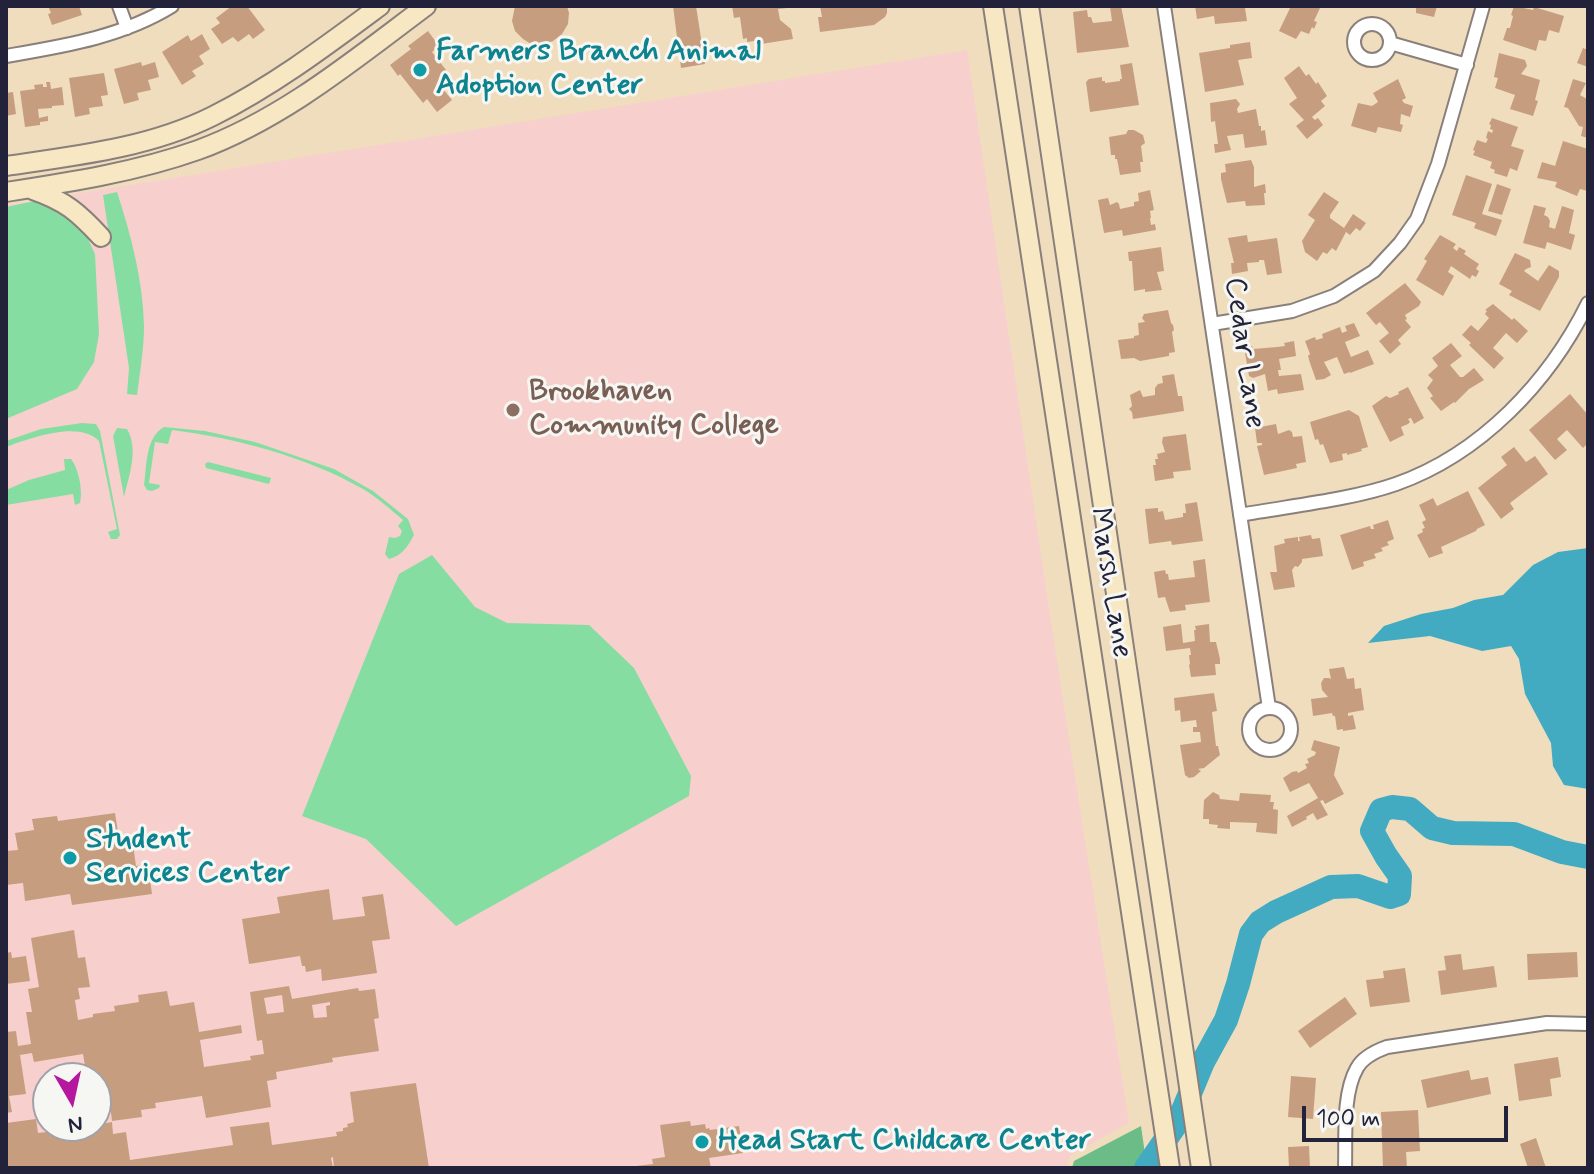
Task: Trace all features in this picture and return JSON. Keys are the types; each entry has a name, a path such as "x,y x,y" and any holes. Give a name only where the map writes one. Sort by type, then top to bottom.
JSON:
{"main road":[{"path":"6,166 145,141 201,121 304,63 380,6"},
{"path":"6,192 92,178 151,164 236,134 317,86 426,6"},
{"name":"Marsh Lane","path":"993,6 1170,1168"},
{"name":"Marsh Lane","path":"1029,6 1201,1167"},
{"path":"30,189 70,207 101,237"}],"street":[{"path":"119,6 127,28"},
{"path":"6,56 90,40 127,28 172,6"},
{"name":"Cedar Lane","path":"1164,6 1269,708"},
{"path":"1212,324 1292,311 1334,296 1374,271 1400,243 1417,219 1438,164 1483,6"},
{"path":"1390,43 1467,65"},
{"path":"1240,515 1343,497 1395,484 1444,463 1488,431 1527,395 1573,333 1588,303"},
{"path":"1345,1168 1347,1105 1351,1083 1358,1066 1375,1052 1387,1047 1547,1023 1588,1024"}],"shaded area":[{"name":"Brookhaven Community College","path":"967,50 1050,616 1129,1123 1070,1156 1066,1168 6,1168 6,205"}],"green space":[{"path":"117,192 135,258 143,309 137,395 127,394 129,368 103,195"},
{"path":"35,201 76,213 95,254 99,334 94,362 77,389 6,419 6,207"},
{"path":"96,424 100,431 120,535 117,539 111,539 108,532 117,529 99,441 90,435 67,431 6,447 6,441 41,429"},
{"path":"164,427 205,431 255,442 334,469 373,491 408,519 414,535 401,553 389,559 385,554 389,537 400,536 402,531 398,526 403,520 368,492 295,458 196,434 172,430 168,444 155,442 149,483 160,485 152,491 147,490 144,485 150,445"},
{"path":"117,428 127,429 132,445 132,463 124,497 113,436"},
{"path":"64,459 71,459 76,468 81,486 80,503 75,505 73,494 6,505 6,490 65,470"},
{"path":"208,462 271,478 269,484 206,468"},
{"path":"432,555 475,607 507,623 589,625 634,668 691,776 689,796 456,926 366,839 302,816 399,574"},
{"path":"1141,1126 1147,1168 1072,1168 1074,1161"}],"water":[{"path":"1588,548 1588,789 1564,785 1553,766 1551,743 1525,694 1519,659 1511,646 1482,651 1430,636 1368,643 1384,626 1474,600 1503,595 1533,565 1558,552"}],"building":[{"path":"48,6 79,6 82,15 52,25"},
{"path":"232,6 247,6 265,30 253,39 249,34 238,42 233,37 222,44 211,29 220,23 216,18"},
{"path":"515,6 567,6 568,24 553,41 542,45 531,44 515,31 512,21"},
{"path":"673,6 696,6 705,64 681,68"},
{"path":"732,6 787,6 778,9 780,20 791,29 793,39 755,45 754,41 747,42 747,38 743,39 740,17 734,18"},
{"path":"820,6 887,6 887,13 874,25 820,32"},
{"path":"1121,6 1129,47 1077,53 1073,12 1087,10 1093,23 1112,21 1110,7"},
{"path":"1195,6 1245,8 1247,21 1215,24 1214,16 1197,19"},
{"path":"1291,6 1321,6 1314,29 1312,27 1309,34 1301,31 1296,39 1279,31"},
{"path":"1416,6 1437,6 1434,17 1416,13"},
{"path":"1514,6 1533,10 1534,7 1564,16 1559,33 1549,30 1546,41 1539,40 1536,51 1503,40 1507,28 1510,28"},
{"name":"Farmers Branch Animal Adoption Center","path":"428,31 439,46 432,52 453,79 442,88 452,100 437,112 427,99 423,103 390,65"},
{"path":"202,34 210,49 199,56 204,64 192,71 196,76 182,85 162,52 188,35 191,41"},
{"path":"1250,42 1252,58 1238,60 1244,85 1205,92 1199,53"},
{"path":"1583,48 1588,50 1588,67 1577,63"},
{"path":"1499,53 1525,60 1527,66 1521,74 1540,80 1533,116 1510,109 1515,95 1495,88"},
{"path":"141,62 142,66 155,62 159,77 148,80 151,90 137,93 139,100 124,104 114,69"},
{"path":"1132,63 1139,105 1090,112 1086,82 1102,77 1105,83 1120,81 1120,65"},
{"path":"1299,66 1306,76 1309,74 1316,84 1318,82 1327,96 1321,101 1325,106 1312,117 1315,120 1318,118 1323,125 1307,139 1296,126 1304,120 1289,104 1297,98 1284,78"},
{"path":"104,73 108,95 101,96 103,106 89,108 90,114 75,117 69,78"},
{"path":"1398,79 1406,98 1402,100 1413,106 1410,117 1401,114 1401,132 1378,127 1376,133 1351,126 1358,103 1372,106 1378,102 1373,93"},
{"path":"1573,79 1586,83 1580,95 1588,103 1588,138 1581,136 1583,127 1564,107"},
{"path":"46,82 50,82 51,89 62,87 64,105 38,109 39,118 48,116 48,121 25,127 20,91 35,89 34,85 47,87"},
{"path":"13,92 16,114 6,116 6,93"},
{"path":"1236,99 1240,104 1238,113 1256,109 1261,131 1265,130 1267,145 1245,148 1243,134 1227,136 1231,150 1215,153 1214,144 1218,144 1215,121 1211,122 1210,103"},
{"path":"1492,118 1518,127 1511,146 1524,150 1517,171 1510,168 1507,177 1494,173 1495,170 1490,168 1492,162 1473,155 1477,140 1486,143 1488,131 1492,133 1489,124"},
{"path":"1128,130 1143,135 1143,162 1140,162 1141,172 1120,175 1117,159 1111,155 1109,137 1126,134"},
{"path":"1563,141 1588,149 1588,191 1580,189 1577,196 1555,187 1557,182 1537,178 1542,162 1555,166"},
{"path":"1251,160 1254,187 1265,184 1265,205 1246,206 1245,201 1227,203 1221,179 1221,173 1226,172 1225,164"},
{"path":"1466,175 1492,184 1482,214 1502,220 1496,236 1474,228 1476,223 1452,215"},
{"path":"1497,184 1511,189 1502,215 1488,211"},
{"path":"1150,190 1154,210 1150,211 1151,225 1155,224 1156,230 1123,236 1122,230 1104,233 1098,200 1108,198 1110,205 1117,202 1120,209 1134,206 1134,202 1139,201 1138,193"},
{"path":"1324,192 1339,202 1330,218 1344,228 1353,214 1366,223 1360,231 1356,228 1350,235 1346,232 1336,251 1332,248 1327,254 1323,252 1317,261 1305,252 1302,241 1315,220 1308,215"},
{"path":"1534,205 1546,208 1544,215 1550,221 1549,227 1555,229 1562,206 1574,210 1569,233 1575,235 1571,250 1547,242 1545,249 1523,243"},
{"path":"1247,235 1248,242 1277,238 1282,273 1267,275 1264,260 1259,260 1247,263 1248,271 1232,274 1231,263 1234,263 1228,238"},
{"path":"1440,235 1456,244 1453,248 1457,251 1459,247 1466,251 1464,254 1479,264 1476,277 1472,275 1470,279 1451,266 1448,272 1454,276 1443,296 1416,280 1427,261 1424,259"},
{"path":"1161,247 1164,271 1157,272 1162,290 1134,291 1132,261 1129,261 1128,252"},
{"path":"1515,253 1530,260 1531,267 1524,271 1538,281 1549,265 1559,271 1559,277 1540,311 1509,295 1512,291 1499,284"},
{"path":"1405,283 1421,302 1405,315 1411,327 1398,340 1401,344 1390,354 1379,341 1389,333 1380,322 1376,325 1366,313"},
{"path":"1493,304 1528,331 1517,343 1506,333 1493,348 1504,358 1494,369 1462,335 1471,325 1478,331 1489,318 1485,310"},
{"path":"1168,310 1174,330 1175,352 1140,361 1121,359 1118,340 1139,335 1138,323 1145,322 1142,318 1144,314"},
{"path":"1354,323 1360,336 1345,342 1351,357 1368,350 1374,364 1344,374 1337,357 1324,362 1331,375 1316,380 1305,341 1323,338 1322,334 1340,327 1342,333 1347,331 1345,326"},
{"path":"1294,341 1296,356 1279,359 1279,376 1301,374 1304,390 1278,394 1277,389 1268,391 1265,374 1253,378 1249,376 1244,347 1277,347"},
{"path":"1451,343 1462,356 1450,365 1460,377 1474,368 1484,380 1441,411 1430,398 1433,396 1427,388 1433,380 1428,375 1438,366 1432,358"},
{"path":"1174,374 1184,411 1133,419 1129,409 1132,406 1130,395 1140,390 1143,397 1155,395 1155,388 1163,383 1162,376"},
{"path":"1408,387 1424,418 1414,424 1411,418 1408,419 1410,422 1401,427 1404,435 1390,442 1372,406"},
{"path":"1570,394 1588,415 1588,443 1583,448 1567,430 1557,439 1567,450 1555,460 1529,430"},
{"path":"1349,410 1359,416 1368,447 1342,454 1343,460 1330,463 1323,444 1315,440 1310,422"},
{"path":"1276,424 1278,434 1289,430 1293,437 1302,436 1306,462 1296,464 1297,468 1264,475 1257,446 1262,443 1257,443 1255,428"},
{"path":"1186,434 1191,470 1173,472 1174,478 1155,481 1153,465 1156,465 1157,454 1165,452 1163,437"},
{"path":"1514,447 1526,462 1535,456 1548,474 1510,503 1514,509 1501,519 1478,488 1507,465 1501,457"},
{"path":"1468,491 1485,525 1441,547 1443,553 1429,558 1417,535 1423,532 1422,522 1426,520 1419,505 1433,498 1437,506"},
{"path":"1197,502 1203,541 1149,544 1145,509 1158,508 1158,512 1163,511 1165,520 1183,517 1185,504"},
{"path":"1388,520 1394,539 1381,548 1383,551 1374,554 1376,558 1352,570 1340,535 1370,526 1374,529 1373,525"},
{"path":"1311,535 1312,539 1320,538 1323,556 1302,559 1298,567 1295,566 1292,570 1295,587 1274,590 1270,572 1277,572 1274,546 1285,543 1284,539 1298,537 1300,541 1299,537"},
{"path":"1205,559 1210,602 1185,605 1186,610 1170,612 1165,597 1158,598 1154,572 1165,570 1169,580 1195,577 1193,561"},
{"path":"1181,624 1183,643 1195,641 1195,626 1209,624 1210,642 1216,642 1220,659 1220,664 1215,664 1216,675 1191,677 1190,648 1166,651 1163,627"},
{"path":"1344,667 1347,679 1354,678 1355,689 1361,688 1364,710 1348,713 1348,716 1353,715 1356,729 1343,731 1337,730 1332,713 1313,716 1311,699 1328,697 1321,683 1324,678 1331,679 1329,669"},
{"path":"1214,693 1217,711 1212,712 1220,755 1189,778 1185,775 1180,745 1201,742 1200,732 1193,732 1193,727 1197,727 1196,720 1181,722 1180,710 1175,711 1174,698"},
{"path":"1314,740 1340,747 1334,775 1344,794 1325,804 1323,800 1320,801 1328,815 1317,820 1313,813 1292,827 1287,816 1318,798 1309,783 1290,792 1283,778 1307,768 1307,759 1316,752 1311,750"},
{"path":"1213,792 1220,799 1239,801 1240,793 1271,795 1273,809 1278,810 1277,834 1256,832 1257,823 1230,822 1230,829 1209,824 1209,819 1203,819 1204,800"},
{"name":"Student Services Center","path":"115,813 119,838 132,837 136,866 148,864 152,894 72,905 70,894 25,901 23,883 6,885 6,851 18,850 15,833 34,830 32,819 57,816 58,821"},
{"path":"329,889 333,920 365,916 362,897 383,894 390,939 372,941 377,973 322,981 321,969 306,972 300,956 249,964 242,919 280,913 277,897"},
{"path":"74,930 78,958 85,957 90,987 78,988 80,999 75,1000 78,1020 115,1011 114,1006 139,1002 138,995 167,991 170,1006 194,1002 199,1032 241,1025 242,1033 200,1040 204,1067 251,1060 250,1056 264,1054 262,1040 257,1041 250,992 289,986 292,999 358,988 359,991 375,989 379,1018 374,1019 379,1051 332,1058 333,1062 276,1072 277,1079 267,1081 271,1107 206,1118 202,1096 155,1103 156,1108 141,1110 142,1117 112,1121 112,1062 84,1062 83,1054 34,1062 32,1053 20,1055 26,1094 9,1096 12,1112 6,1113 6,1032 16,1031 18,1046 31,1044 26,1012 32,1012 28,989 39,987 31,938","holes":["282,995 284,1012 267,1014 264,998","330,1002 326,1006 327,1017 314,1018 312,1005"]},
{"path":"11,952 12,958 26,956 30,981 6,984 6,953"},
{"path":"1577,952 1578,977 1528,980 1527,954"},
{"path":"1461,954 1463,970 1494,966 1497,987 1441,995 1438,971 1446,970 1444,956"},
{"path":"1405,968 1410,1002 1370,1007 1366,980 1384,978 1383,971"},
{"path":"1345,997 1357,1014 1310,1048 1298,1031"},
{"path":"1558,1057 1561,1077 1550,1079 1552,1096 1519,1101 1514,1064"},
{"path":"1469,1070 1471,1080 1488,1077 1491,1094 1427,1108 1421,1080"},
{"path":"1291,1076 1316,1078 1313,1119 1288,1117"},
{"path":"416,1083 429,1168 334,1168 333,1157 333,1168 6,1168 6,1123 32,1120 32,1142 112,1142 112,1122 113,1134 126,1132 130,1160 233,1145 230,1127 269,1122 272,1145 337,1136 336,1132 343,1131 347,1124 354,1122 350,1092"},
{"path":"1418,1110 1420,1151 1406,1152 1407,1168 1383,1168 1381,1112"},
{"name":"Head Start Childcare Center","path":"690,1121 691,1126 705,1124 706,1129 710,1130 739,1126 743,1153 709,1158 711,1168 636,1168 653,1164 652,1159 665,1157 660,1125"},
{"path":"1536,1138 1546,1168 1528,1168 1520,1144"},
{"path":"1309,1146 1310,1168 1289,1168 1288,1147"}],"waterway":[{"path":"1146,1168 1179,1120 1203,1062 1226,1020 1251,934 1260,922 1331,887 1358,886 1390,897 1399,894 1400,876 1372,831 1381,810 1392,807 1410,809 1432,828 1453,833 1514,834 1562,852 1588,857"}],"place":[{"name":"Farmers Branch Animal Adoption Center","path":"420,70"},
{"name":"Brookhaven Community College","path":"513,410"},
{"name":"Student Services Center","path":"70,858"},
{"name":"Head Start Childcare Center","path":"702,1142"}]}
